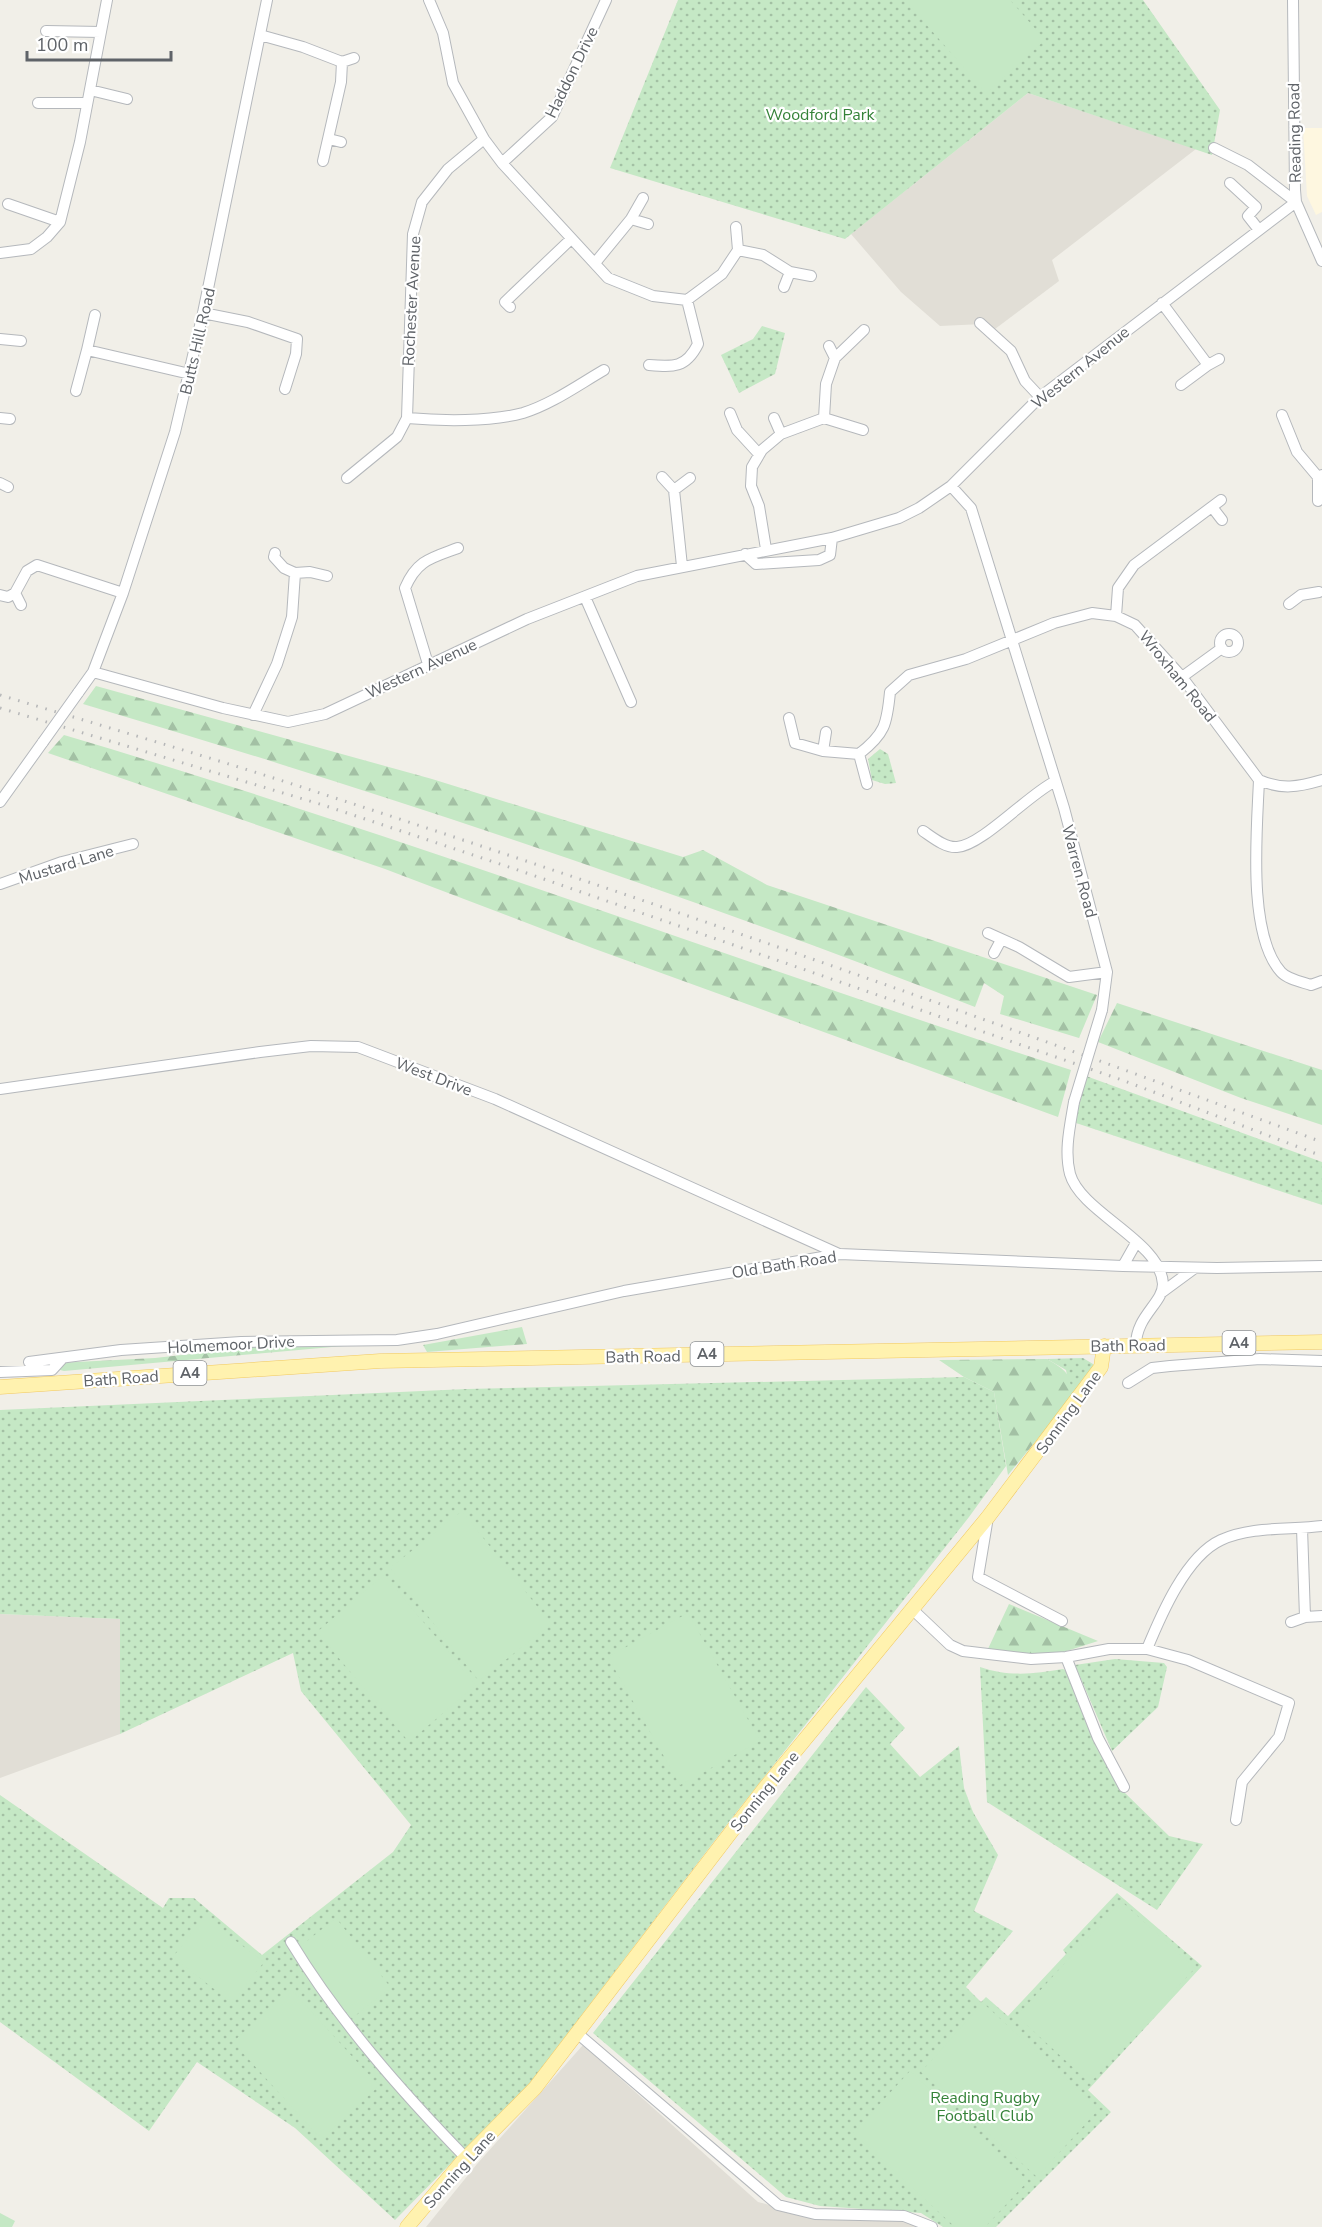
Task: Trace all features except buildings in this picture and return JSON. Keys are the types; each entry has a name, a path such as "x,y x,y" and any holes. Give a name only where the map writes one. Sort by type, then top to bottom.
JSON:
{"main road":[{"name":"Bath Road","path":"0,1387 380,1360 1322,1342"},
{"name":"Sonning Lane","path":"407,2227 466,2158 535,2088 764,1789 988,1517 1101,1367 1104,1346"}],"street":[{"path":"0,253 31,249 47,237 60,222 80,142 107,0"},
{"name":"Butts Hill Road","path":"0,802 93,672 123,593 175,432 190,374 267,0"},
{"path":"429,0 443,33 453,83 484,140 570,240 608,278 628,288 653,296 687,300 722,274 738,250 736,227"},
{"name":"Haddon Drive","path":"502,163 552,117 606,0"},
{"name":"Reading Road","path":"1293,0 1296,202 1322,261"},
{"path":"46,31 101,32"},
{"path":"260,35 303,47 342,62 354,58"},
{"path":"323,161 341,82 342,62"},
{"path":"90,90 127,99"},
{"path":"38,103 87,103"},
{"path":"329,139 341,142"},
{"name":"Rochester Avenue","path":"407,418 413,234 423,202 429,194 448,169 484,140"},
{"path":"1214,148 1248,165 1296,202"},
{"path":"1230,183 1260,204 1248,216 1259,230"},
{"path":"595,263 632,219 643,198"},
{"name":"Western Avenue","path":"93,672 253,715 288,722 325,714 429,664 637,576 766,549 832,538 899,518 919,508 951,486 1040,397 1296,202"},
{"path":"8,204 60,222"},
{"path":"632,219 648,224"},
{"path":"504,301 570,240"},
{"path":"738,250 763,255 790,272 811,276"},
{"path":"784,287 790,272"},
{"path":"649,365 673,367 692,356 698,344 687,300"},
{"path":"1162,303 1208,365"},
{"path":"203,313 248,322 297,339 296,354 285,389"},
{"path":"76,391 95,315"},
{"path":"980,323 1011,351 1025,381 1040,397"},
{"path":"825,418 826,384 835,358 864,330"},
{"path":"0,339 21,340"},
{"path":"829,346 835,358"},
{"path":"87,350 190,374"},
{"path":"1181,385 1219,359"},
{"path":"347,478 360,460 397,437 407,418 474,419 522,413 558,398 604,370"},
{"path":"730,413 737,430 759,454"},
{"path":"1282,415 1297,452 1320,476 1318,501"},
{"path":"774,418 781,434"},
{"path":"766,549 759,506 751,486 752,467 759,454 781,434 825,418 863,430"},
{"path":"662,477 674,489 682,566"},
{"path":"674,489 690,478"},
{"name":"Warren Road","path":"951,486 971,508 1054,782 1064,808 1107,972 1102,1010 1074,1102 1067,1158 1071,1177 1103,1214 1152,1256 1157,1267"},
{"path":"1116,616 1118,588 1134,565 1216,503 1222,520"},
{"name":"Western Avenue","path":"745,554 756,564 819,560 830,555 832,538"},
{"path":"429,664 405,588 412,572 424,561 443,559 458,548"},
{"path":"275,553 274,558 284,568 295,573 310,572 327,576"},
{"path":"0,595 8,597 15,593 27,571 38,565 123,593"},
{"path":"253,715 277,664 292,617 295,573"},
{"path":"15,593 21,605"},
{"path":"1289,604 1300,595 1321,595"},
{"path":"585,597 631,702"},
{"name":"Wroxham Road","path":"859,754 878,740 888,715 890,692 909,675 966,659 1011,640 1092,613 1116,616 1135,625 1182,677 1259,780"},
{"path":"1182,677 1222,648"},
{"path":"789,718 795,743 822,751 859,754 867,784"},
{"path":"822,751 826,732"},
{"path":"1322,780 1298,787 1276,788 1259,780 1256,867 1265,944 1282,973 1311,985 1322,981"},
{"path":"922,831 942,843 957,847 981,837 1037,791 1054,782"},
{"name":"Mustard Lane","path":"0,884 62,862 133,844"},
{"path":"988,933 1019,947 1069,977 1107,972"},
{"path":"994,953 1001,940"},
{"name":"West Drive","path":"0,1089 271,1050 311,1046 358,1047 495,1099 840,1254"},
{"path":"1123,1266 1136,1243"},
{"name":"Old Bath Road","path":"380,1339 397,1340 436,1334 633,1290 840,1254 1195,1268 1322,1266"},
{"path":"1157,1267 1163,1283 1161,1293"},
{"path":"1136,1345 1139,1324 1161,1293 1195,1268"},
{"path":"380,1339 380,1360"},
{"name":"Holmemoor Drive","path":"30,1362 121,1350 229,1343 380,1339"},
{"name":"Holmemoor Drive","path":"0,1372 52,1370 62,1359"},
{"path":"1128,1383 1152,1368 1260,1359 1322,1361"},
{"path":"988,1517 978,1577 1062,1621"},
{"path":"1147,1649 1158,1621 1200,1553 1222,1539 1261,1530 1322,1526"},
{"path":"1302,1528 1305,1617"},
{"path":"912,1610 950,1645 963,1651 1031,1659 1066,1657 1109,1649 1147,1649 1188,1660 1289,1703 1279,1737 1242,1782 1236,1820"},
{"path":"1291,1622 1305,1617 1322,1616"},
{"path":"1066,1657 1098,1738 1124,1787"},
{"path":"291,1942 315,1982 390,2075 466,2158"},
{"path":"577,2032 778,2205 815,2214 904,2216 932,2227"}],"shaded area":[{"path":"1028,93 1196,149 1052,260 1059,281 995,329 983,324 940,326 901,292 851,234"},
{"path":"1303,128 1322,128 1322,212 1316,215 1307,196"},
{"path":"0,1614 120,1619 120,1734 0,1778"},
{"path":"583,2045 758,2202 788,2210 904,2218 922,2227 426,2227 477,2164"}],"green space":[{"name":"Woodford Park","path":"678,0 1143,0 1220,110 1212,155 1028,93 845,239 610,168"},
{"path":"905,0 1010,0 1045,40 986,93"},
{"path":"762,326 785,333 775,374 739,393 721,355 753,339"},
{"path":"96,686 432,779 683,857 703,850 767,885 1097,995 1079,1038 1000,1014 1004,996 984,983 975,1007 754,924 532,846 308,773 83,704"},
{"path":"64,735 318,815 1071,1070 1058,1117 595,949 385,869 48,753"},
{"path":"880,749 888,754 896,783 885,784 872,780 868,759"},
{"path":"1117,1003 1322,1070 1322,1125 1241,1098 1098,1042"},
{"path":"1086,1076 1322,1162 1322,1205 1073,1122"},
{"path":"522,1327 527,1344 427,1352 423,1345"},
{"path":"343,1346 64,1371 37,1364 155,1358 253,1347"},
{"path":"1083,1358 1093,1364 1093,1370 1071,1398 1066,1370 1047,1359"},
{"path":"1047,1359 1067,1374 1071,1398 1008,1475 994,1392 964,1377 939,1360"},
{"path":"964,1377 994,1392 1006,1466 969,1517 735,1814 529,2084 395,2220 295,2128 197,2062 149,2131 0,2022 0,1795 163,1908 169,1898 194,1898 262,1955 393,1852 411,1825 301,1691 293,1653 120,1734 120,1619 0,1614 0,1410 467,1389"},
{"path":"462,1511 551,1624 479,1681 390,1568"},
{"path":"384,1575 476,1685 409,1742 317,1632"},
{"path":"1009,1604 1098,1641 1042,1659 987,1651"},
{"path":"688,1613 760,1741 680,1785 608,1657"},
{"path":"1115,1659 1164,1663 1167,1667 1158,1707 1112,1751 1075,1665"},
{"path":"980,1667 1011,1673 1063,1669 1068,1672 1124,1792 1169,1836 1203,1844 1157,1910 987,1802"},
{"name":"Reading Rugby Football Club","path":"866,1687 905,1728 890,1744 920,1777 959,1746 964,1788 973,1812 998,1855 974,1911 1013,1931 966,1987 981,2002 986,1997 1008,2016 1066,1954 1063,1950 1117,1893 1202,1966 1088,2090 1111,2112 996,2227 943,2227 921,2213 820,2206 786,2197 593,2033"},
{"path":"1121,1901 1195,1968 1090,2083 1017,2016"},
{"path":"204,1917 264,1962 232,2003 173,1957"},
{"path":"336,1918 391,1988 352,2018 297,1949"},
{"path":"291,1989 379,2086 321,2139 233,2042"},
{"name":"Reading Rugby Football Club","path":"983,2003 1099,2109 1037,2177 921,2072"},
{"path":"910,2071 1028,2181 985,2227 955,2227 853,2133"},
{"path":"0,2213 15,2221 12,2227 0,2227"}],"railway":[{"path":"0,695 288,783 703,921 1322,1142"},
{"path":"0,708 323,805 512,868 1122,1080 1322,1156"}]}
